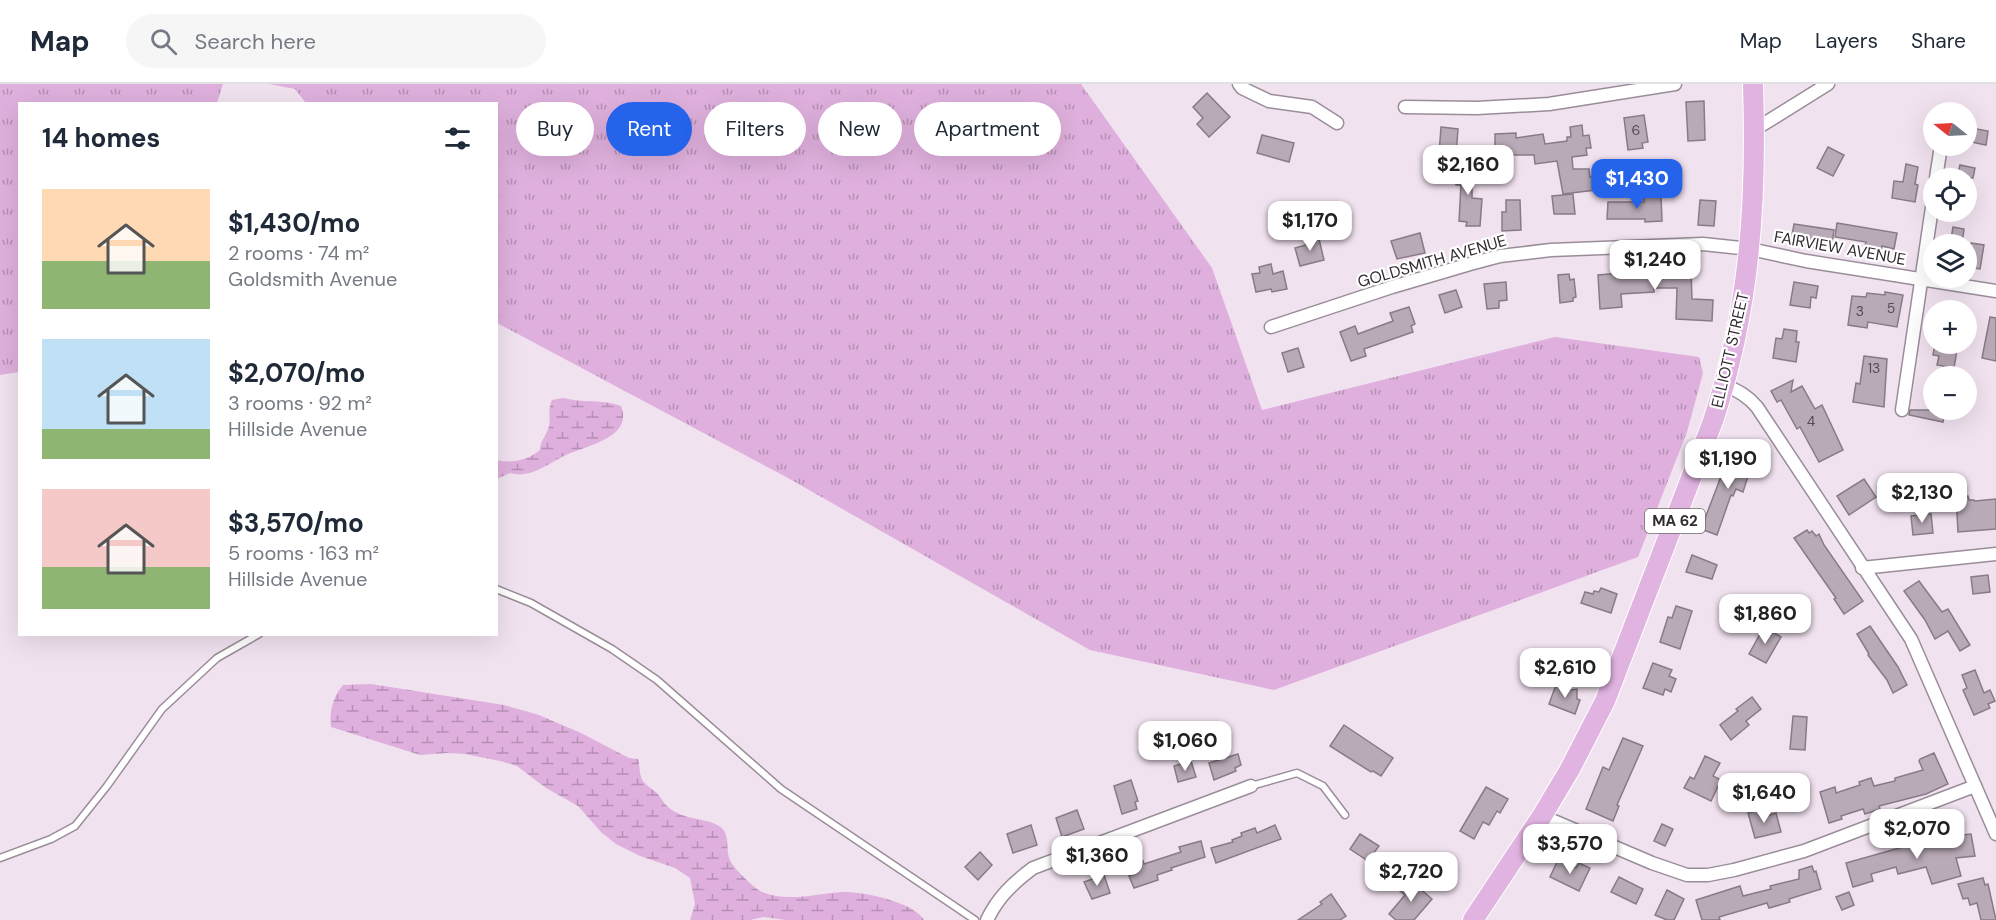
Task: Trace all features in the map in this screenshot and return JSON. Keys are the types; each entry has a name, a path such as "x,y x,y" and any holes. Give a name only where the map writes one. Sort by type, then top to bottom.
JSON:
{"main road":[{"name":"ELLIOTT STREET","path":"1473,920 1542,816 1570,769 1609,692 1713,421 1725,385 1740,318 1750,249 1754,190 1752,84"}],"street":[{"path":"1239,84 1242,88 1269,101 1312,107 1337,123"},
{"path":"1405,107 1477,108 1549,104 1675,84"},
{"path":"1754,130 1828,84"},
{"path":"1902,410 1930,222"},
{"name":"GOLDSMITH AVENUE","path":"1270,327 1392,287 1500,256 1551,250 1703,244 1750,249"},
{"name":"FAIRVIEW AVENUE","path":"1750,249 1806,261 1996,291"},
{"path":"1725,385 1745,395 1757,407 1911,639 1996,834"},
{"path":"1863,568 1996,554"},
{"path":"987,920 993,907 1008,888 1033,868 1251,786"},
{"path":"1542,816 1652,863 1687,874 1707,875 1804,851 1975,786"}],"lane":[{"path":"498,590 531,603 621,655 657,680 781,789 975,920"},
{"path":"0,858 51,839 75,826 108,786 162,710 217,658 256,636"},
{"path":"1251,786 1297,773 1323,786 1345,815"}],"green space":[{"path":"0,84 223,84 217,102 18,102 18,372 0,375"},
{"path":"269,84 1081,84 1212,268 1262,410 1555,337 1699,357 1703,373 1687,432 1638,557 1274,690 1090,650 788,478 498,324 498,102 305,102 295,89"},
{"path":"563,398 607,402 621,406 623,417 621,426 606,439 566,455 539,470 525,474 510,473 498,479 498,460 508,462 519,460 540,450 549,426 552,400"},
{"path":"371,684 504,705 539,715 581,733 629,758 638,759 640,775 645,784 657,793 665,804 675,812 711,822 723,829 732,863 744,878 762,892 782,897 844,892 864,894 900,903 919,914 924,920 786,920 764,917 750,920 690,920 695,904 690,878 675,868 640,856 616,844 602,833 578,806 546,788 517,766 465,754 420,755 331,727 332,705 343,685"}],"building":[{"path":"1207,93 1230,117 1209,137 1197,124 1203,118 1193,107"},
{"path":"1704,101 1705,140 1688,141 1686,102"},
{"path":"1644,115 1648,142 1642,143 1643,148 1628,150 1624,118"},
{"path":"1582,125 1583,136 1589,135 1591,148 1586,148 1587,155 1572,157 1573,169 1589,169 1590,177 1594,176 1596,190 1563,194 1557,161 1535,164 1534,155 1495,155 1495,134 1516,133 1516,138 1543,134 1545,144 1567,141 1567,137 1571,137 1570,127"},
{"path":"1441,127 1458,129 1456,155 1439,154"},
{"path":"1977,129 1988,131 1986,145 1977,143"},
{"path":"1262,135 1294,143 1289,162 1257,153"},
{"path":"1828,147 1844,155 1833,176 1817,168"},
{"path":"1462,158 1472,158 1472,198 1482,199 1480,226 1466,226 1467,222 1459,221 1461,185 1456,185 1456,173 1461,173"},
{"path":"1906,164 1918,167 1915,202 1892,198 1894,181 1903,182"},
{"path":"1960,165 1975,168 1959,168"},
{"path":"1573,194 1575,214 1554,214 1552,196"},
{"path":"1661,195 1662,221 1607,219 1608,202 1644,202 1644,196"},
{"path":"1506,200 1520,200 1521,230 1502,231 1502,212 1506,212"},
{"path":"1700,200 1716,201 1714,226 1698,225"},
{"path":"1837,223 1897,233 1894,249 1882,246 1881,250 1865,247 1866,242 1835,237"},
{"path":"1794,224 1834,230 1831,250 1796,245 1797,242 1791,241"},
{"path":"1953,227 1964,229 1963,234 1952,234"},
{"path":"1420,233 1425,253 1397,259 1391,241"},
{"path":"1318,235 1324,260 1300,266 1295,248 1306,245 1305,239"},
{"path":"1977,244 1984,245 1980,269 1977,269"},
{"path":"1271,264 1273,274 1283,271 1287,289 1256,292 1252,274 1260,273 1259,267"},
{"path":"1649,267 1650,271 1691,270 1692,299 1713,300 1712,321 1676,319 1677,288 1654,288 1654,292 1621,294 1622,307 1600,309 1598,275 1634,272 1634,268"},
{"path":"1569,274 1570,280 1574,279 1576,297 1573,301 1560,303 1558,275"},
{"path":"1506,282 1507,300 1499,301 1499,308 1487,309 1484,284"},
{"path":"1794,282 1818,286 1816,298 1811,297 1810,308 1790,305"},
{"path":"1456,290 1462,307 1445,313 1439,295"},
{"path":"1885,292 1903,295 1897,327 1868,322 1867,328 1848,325 1852,296 1866,297 1867,293 1885,295"},
{"path":"1409,307 1415,324 1411,326 1413,332 1364,349 1366,356 1351,361 1340,332 1355,326 1358,334 1393,321 1390,313"},
{"path":"1990,317 1996,318 1996,361 1982,358"},
{"path":"1784,329 1797,331 1796,342 1799,342 1796,362 1773,358 1776,338 1782,339"},
{"path":"1298,348 1304,367 1288,372 1282,353"},
{"path":"1956,354 1954,366 1937,365 1939,356 1933,355"},
{"path":"1864,356 1887,359 1884,407 1853,402 1856,383 1860,384"},
{"path":"1793,380 1791,392 1802,386 1815,409 1822,405 1843,450 1819,462 1800,427 1797,429 1781,400 1777,402 1771,391"},
{"path":"1910,410 1923,410 1923,418 1909,415"},
{"path":"1740,449 1755,454 1743,492 1736,489 1733,496 1731,495 1717,535 1701,529 1725,466 1733,469"},
{"path":"1951,474 1952,487 1932,490 1930,477"},
{"path":"1864,479 1876,497 1849,515 1837,496"},
{"path":"1968,496 1969,500 1975,501 1996,499 1996,529 1958,532 1956,497"},
{"path":"1931,514 1933,533 1913,535 1911,516"},
{"path":"1807,530 1809,533 1812,531 1816,536 1819,534 1824,545 1863,601 1844,614 1834,599 1836,598 1794,538"},
{"path":"1692,555 1717,565 1712,579 1686,572"},
{"path":"1988,575 1990,592 1973,594 1971,577"},
{"path":"1919,581 1942,612 1948,609 1970,645 1960,651 1948,631 1935,639 1925,620 1904,591"},
{"path":"1601,588 1617,594 1611,613 1581,603 1585,592 1593,594 1594,591 1599,592"},
{"path":"1676,606 1692,611 1680,649 1660,642 1668,617 1672,618"},
{"path":"1870,626 1898,667 1907,685 1893,693 1857,634"},
{"path":"1764,627 1781,637 1766,663 1749,654"},
{"path":"1653,663 1672,670 1669,676 1676,679 1671,692 1665,689 1663,695 1643,688"},
{"path":"1975,670 1984,693 1990,690 1995,701 1988,704 1990,708 1974,715 1963,690 1967,688 1962,675"},
{"path":"1556,685 1570,690 1577,689 1577,699 1580,700 1575,714 1549,704"},
{"path":"1752,697 1761,709 1746,721 1749,725 1731,740 1720,725"},
{"path":"1793,716 1807,717 1805,750 1790,749"},
{"path":"1344,725 1393,758 1381,776 1330,746"},
{"path":"1623,738 1643,746 1617,805 1619,806 1613,821 1586,809 1603,767 1609,770"},
{"path":"1934,753 1948,784 1926,794 1879,806 1880,809 1865,814 1863,809 1841,816 1842,819 1829,823 1820,792 1835,787 1836,793 1860,785 1859,782 1871,778 1874,786 1895,781 1895,778 1923,770 1920,759"},
{"path":"1238,754 1241,765 1235,768 1236,771 1214,780 1209,763"},
{"path":"1705,756 1720,763 1713,776 1721,780 1711,801 1684,788 1690,777 1694,779"},
{"path":"1191,761 1196,777 1178,782 1174,766"},
{"path":"1131,780 1138,801 1135,802 1137,809 1122,814 1114,786"},
{"path":"1486,787 1508,799 1500,813 1497,811 1489,825 1483,822 1474,839 1460,831"},
{"path":"1764,809 1766,816 1776,813 1781,832 1755,838 1748,813"},
{"path":"1077,810 1084,829 1062,837 1056,818"},
{"path":"1662,824 1673,829 1665,846 1654,841"},
{"path":"1031,825 1037,845 1013,853 1007,834"},
{"path":"1275,825 1281,839 1216,863 1211,848 1233,842 1232,840 1242,836 1241,833 1255,828 1257,833"},
{"path":"1360,834 1379,846 1368,861 1350,849"},
{"path":"1971,834 1975,856 1956,858 1961,876 1932,884 1926,867 1898,874 1896,867 1871,874 1873,881 1853,887 1846,863 1917,843"},
{"path":"1201,841 1205,857 1171,868 1172,870 1157,875 1158,880 1134,888 1129,876 1135,874 1132,864 1143,861 1144,864 1181,852 1179,847"},
{"path":"980,852 992,865 978,880 965,867"},
{"path":"1558,860 1576,868 1579,863 1590,868 1579,891 1550,877"},
{"path":"1812,866 1814,872 1816,871 1821,889 1769,908 1767,903 1719,917 1720,920 1702,920 1696,900 1740,886 1743,896 1771,889 1770,886 1799,879 1799,870"},
{"path":"1104,875 1110,893 1092,899 1084,882"},
{"path":"1619,877 1643,889 1636,904 1611,892"},
{"path":"1983,878 1985,885 1988,884 1996,920 1981,920 1977,903 1970,905 1968,898 1963,899 1958,884"},
{"path":"1410,880 1432,899 1414,920 1396,920 1389,914 1405,895 1400,891"},
{"path":"1667,890 1684,899 1674,920 1655,915"},
{"path":"1849,892 1854,905 1842,910 1836,897"},
{"path":"1331,894 1346,916 1340,920 1298,920 1322,904 1320,902"}]}
